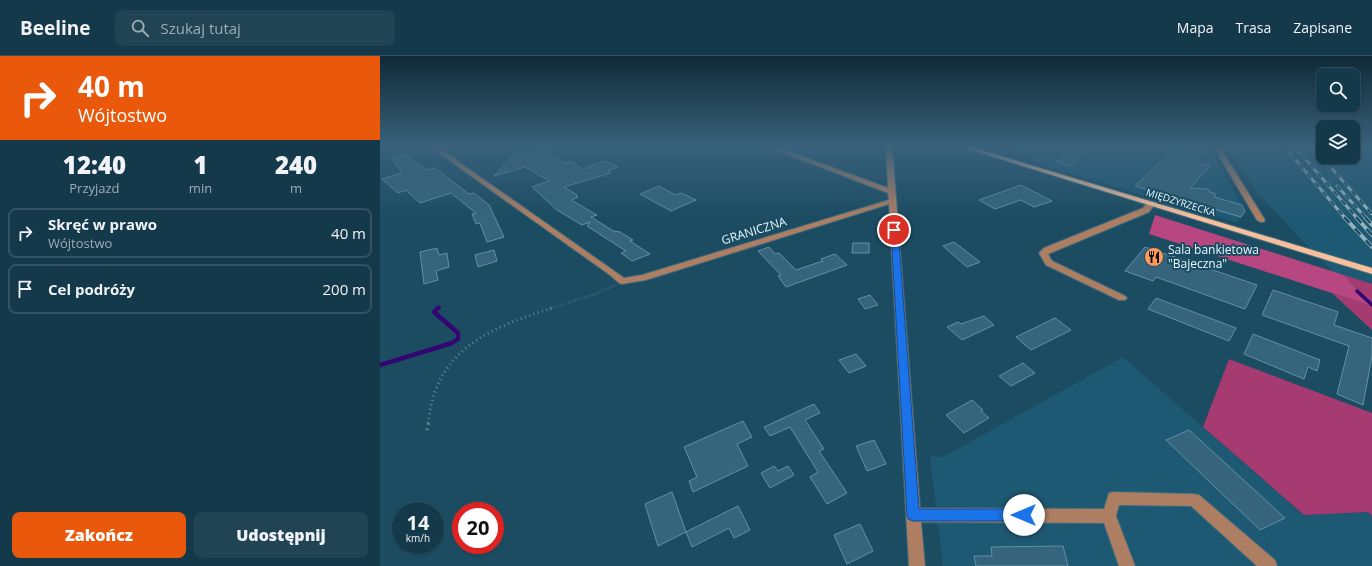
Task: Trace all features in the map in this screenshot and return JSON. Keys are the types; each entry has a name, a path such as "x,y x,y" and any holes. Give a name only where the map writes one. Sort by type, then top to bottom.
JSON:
{"main road":[{"name":"MIĘDZYRZECKA","path":"1039,170 1372,271"}],"street":[{"path":"466,170 613,273 622,281"},
{"path":"828,170 892,196"},
{"path":"890,170 917,566"},
{"path":"1230,170 1261,220"},
{"name":"GRANICZNA","path":"622,281 643,278 892,196"},
{"path":"1122,298 1049,262 1043,253 1047,250 1146,210 1151,204"},
{"path":"1127,566 1109,516 1114,498 1194,500 1269,566"},
{"path":"913,515 1109,516"}],"path":[{"path":"427,430 436,390 444,372 456,354 472,341 518,319 610,288 622,281"}],"shaded area":[{"path":"1059,170 1222,170 1245,211 1238,222"},
{"path":"1243,170 1372,170 1372,313 1257,193"},
{"path":"1155,215 1344,275 1372,306 1149,234"},
{"path":"1344,275 1372,284 1372,305"},
{"path":"1332,293 1372,306 1372,330"},
{"path":"1123,357 1303,515 1368,512 1372,516 1372,566 943,566 930,456 943,457"},
{"path":"1229,359 1372,413 1372,516 1368,512 1304,515 1203,427"}],"building":[{"path":"400,170 437,170 469,194 474,193 489,205 504,237 487,242 480,223 476,224 472,214 476,213 451,193 420,203 406,190 398,193 382,179 402,173"},
{"path":"500,170 515,170 494,176"},
{"path":"530,170 611,170 608,171 611,173 564,187 577,195 576,196 578,197 571,200 597,215 591,217 613,231 620,232 633,240 630,241 650,254 632,261 621,253 626,251 587,226 590,222 582,225 557,210 532,187 549,181"},
{"path":"1152,170 1207,170 1190,188 1208,189 1210,192 1216,194 1214,197 1242,205 1245,211 1241,217 1135,186"},
{"path":"1021,185 1052,201 1034,207 1021,200 995,209 979,200"},
{"path":"659,186 676,195 681,193 696,200 671,211 640,194"},
{"path":"954,242 980,262 967,267 943,246"},
{"path":"853,243 869,243 869,253 852,253"},
{"path":"769,247 775,254 779,253 796,270 823,261 821,259 835,254 847,265 786,287 778,276 781,275 758,251"},
{"path":"1145,247 1257,285 1245,309 1156,277 1153,281 1125,271"},
{"path":"437,248 439,255 447,253 449,267 436,271 438,280 424,284 420,252"},
{"path":"494,250 497,261 478,267 475,255"},
{"path":"1273,290 1338,312 1334,325 1372,338 1372,356 1363,405 1337,394 1349,346 1262,315"},
{"path":"870,295 878,305 865,309 858,299"},
{"path":"1156,298 1236,328 1229,341 1148,309"},
{"path":"984,316 994,325 962,340 947,327 958,322 961,324"},
{"path":"1055,318 1071,330 1031,350 1016,337"},
{"path":"1253,334 1320,360 1317,371 1308,367 1304,379 1244,354"},
{"path":"856,354 866,366 849,373 839,360"},
{"path":"1023,363 1035,373 1011,386 999,376"},
{"path":"972,400 989,418 964,433 946,415"},
{"path":"814,404 820,413 805,420 824,449 819,451 847,493 827,504 810,477 818,472 790,427 770,436 764,427"},
{"path":"743,421 752,437 737,444 748,466 693,492 689,481 697,477 684,447"},
{"path":"1189,430 1285,518 1260,530 1166,440"},
{"path":"874,440 886,464 867,471 856,446"},
{"path":"774,466 778,471 788,466 794,475 770,488 761,473"},
{"path":"672,492 686,532 658,546 645,504"},
{"path":"738,506 750,530 734,538 729,528 692,547 686,532"},
{"path":"860,524 873,551 847,564 834,535"},
{"path":"1063,546 1068,566 976,566 974,556 992,556 991,547"}],"waterway":[{"path":"1357,291 1372,305"},
{"path":"380,365 452,343 458,339 458,333 434,312 439,307"}],"railway":[{"path":"1304,170 1345,218"},
{"path":"1315,170 1357,218"},
{"path":"1333,170 1372,214"},
{"path":"1337,186 1366,218"},
{"path":"1344,217 1372,247"},
{"path":"1356,217 1372,235"},
{"path":"1365,217 1372,225"}],"place":[{"name":"Sala bankietowa \"Bajeczna\"","path":"1154,257"}],"route":[{"path":"894,230 913,515 1024,515"}]}
